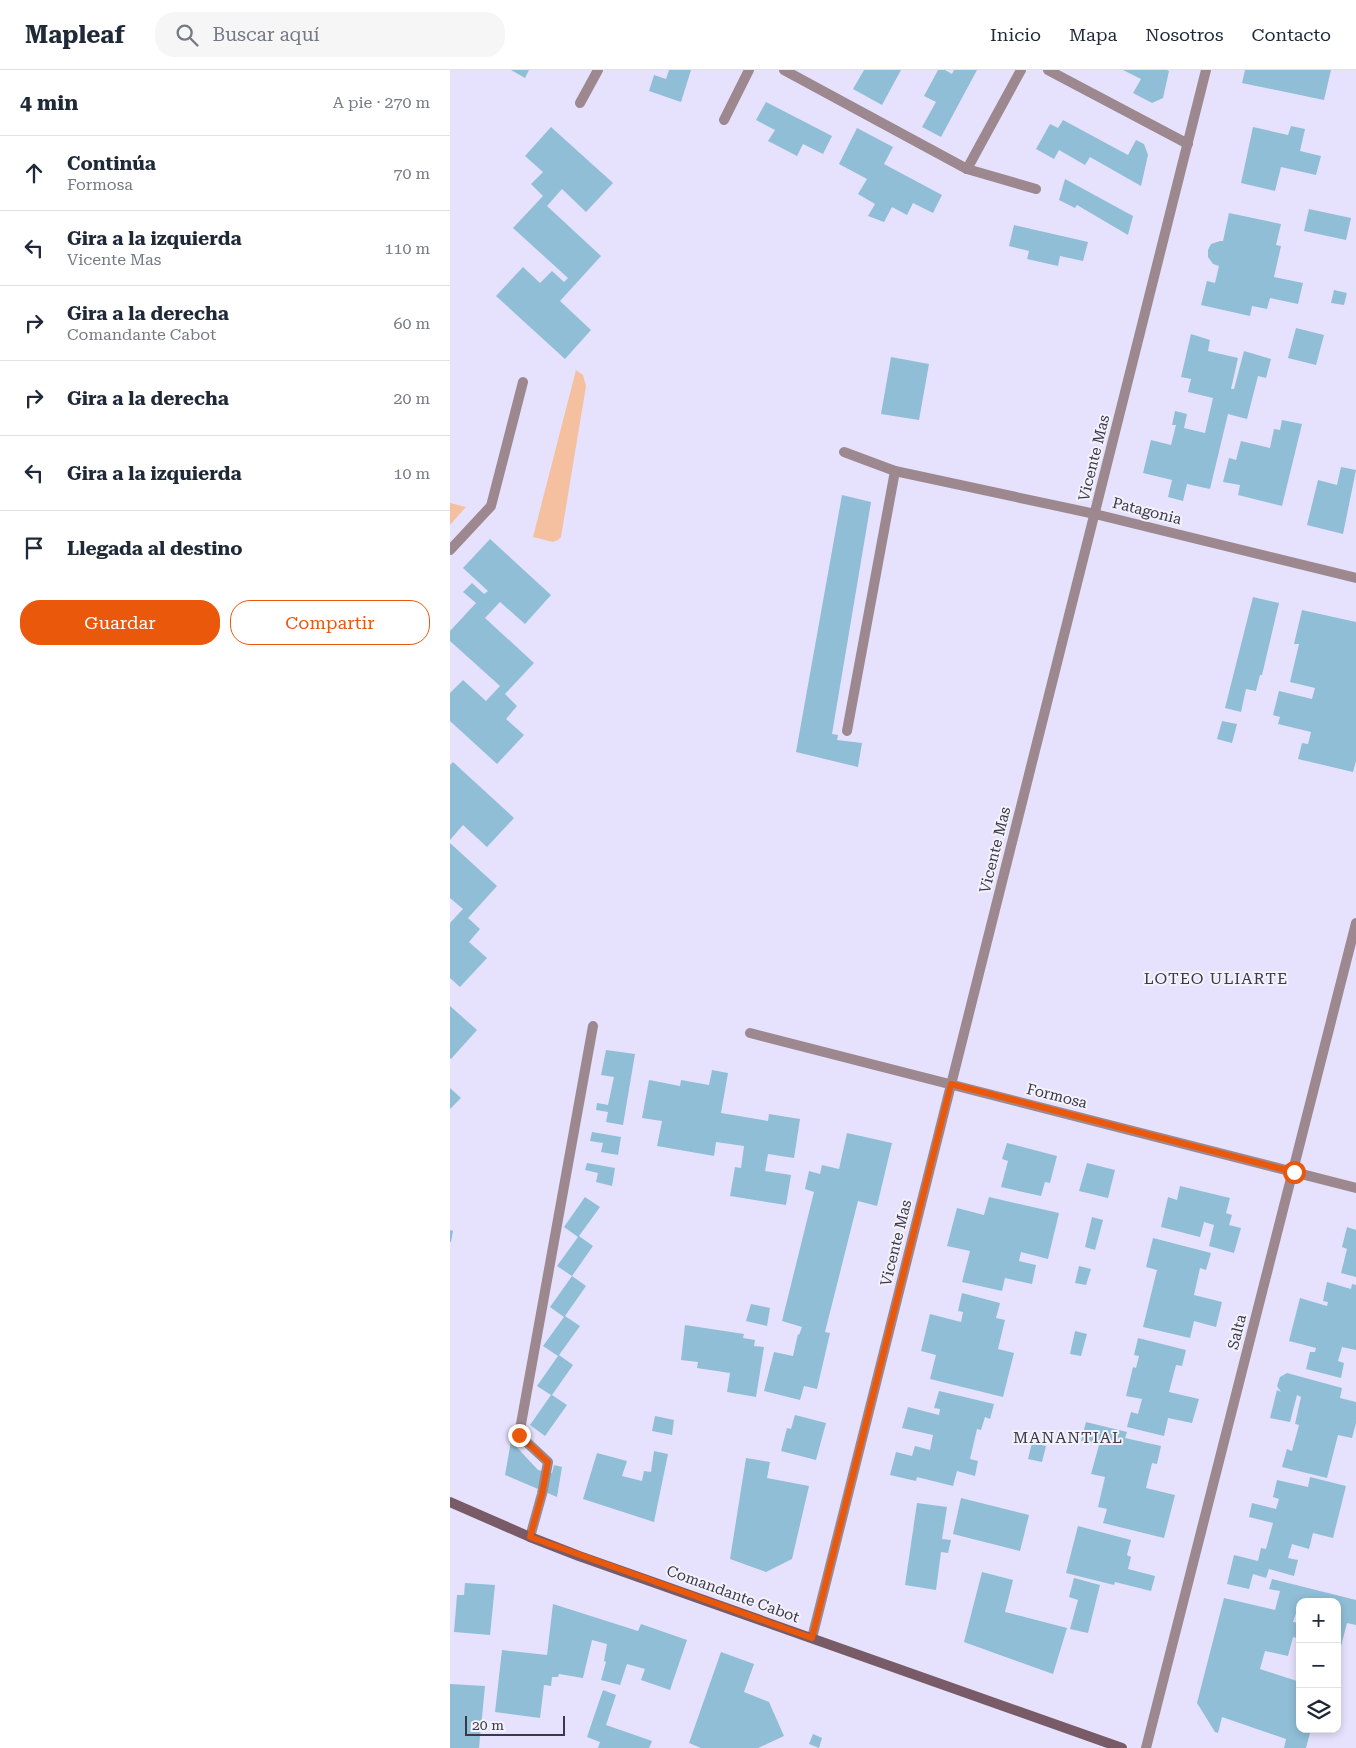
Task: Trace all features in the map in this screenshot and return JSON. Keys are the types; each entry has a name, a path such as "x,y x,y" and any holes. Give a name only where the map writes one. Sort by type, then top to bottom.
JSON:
{"main road":[{"name":"Comandante Cabot","path":"450,1502 530,1537 1122,1748"}],"street":[{"path":"580,103 598,70"},
{"path":"724,120 749,70"},
{"path":"784,70 967,169 1036,189"},
{"path":"967,169 1021,70"},
{"path":"1048,70 1188,144"},
{"name":"Vicente Mas","path":"812,1638 1206,70"},
{"path":"450,550 491,506 523,382"},
{"name":"Patagonia","path":"844,452 895,471 1095,514 1356,578"},
{"path":"847,731 895,471"},
{"name":"Salta","path":"1146,1748 1356,923"},
{"path":"530,1537 542,1494 548,1462 519,1435 593,1026"},
{"name":"Formosa","path":"750,1033 1356,1188"}],"shaded area":[{"path":"576,370 583,375 586,386 561,537 553,542 533,537"},
{"path":"450,503 466,507 450,525"}],"building":[{"path":"511,70 529,70 525,78"},
{"path":"669,70 691,70 681,102 649,91 654,75 666,79"},
{"path":"864,70 901,70 882,105 853,89"},
{"path":"938,70 945,70 952,74 954,70 977,70 941,137 922,127 936,102 924,96"},
{"path":"1123,70 1169,71 1163,98 1152,103 1133,93 1141,79"},
{"path":"1245,70 1331,70 1324,100 1242,83"},
{"path":"766,102 832,136 823,154 803,144 797,156 768,141 775,130 756,120"},
{"path":"1063,120 1128,155 1136,140 1144,144 1148,155 1141,186 1090,157 1085,165 1059,150 1054,159 1036,149 1050,124 1058,128"},
{"path":"1291,126 1305,129 1300,151 1321,156 1316,175 1281,167 1275,191 1241,183 1253,127 1288,135"},
{"path":"551,127 613,183 586,212 562,189 547,206 601,256 560,301 591,330 565,359 496,296 523,267 540,283 552,271 564,282 568,278 513,228 543,196 531,184 543,172 525,156"},
{"path":"857,128 893,147 884,164 942,195 933,213 913,203 907,215 892,207 884,222 868,216 875,204 858,194 867,179 839,164"},
{"path":"1065,179 1133,216 1128,235 1077,205 1075,208 1059,200"},
{"path":"1309,209 1351,218 1346,240 1304,231"},
{"path":"1229,213 1281,224 1276,245 1281,246 1274,277 1303,283 1298,304 1270,298 1267,309 1252,306 1250,316 1201,305 1207,281 1215,283 1219,266 1213,264 1208,257 1208,250 1211,244 1223,241"},
{"path":"1014,225 1088,242 1083,261 1060,256 1058,266 1027,259 1029,251 1009,246"},
{"path":"1334,290 1347,293 1344,305 1331,303"},
{"path":"1296,328 1324,335 1316,365 1288,358"},
{"path":"1191,334 1210,340 1208,351 1238,358 1231,389 1234,389 1244,351 1271,359 1266,378 1258,376 1247,419 1228,414 1210,489 1187,484 1183,501 1168,497 1172,480 1143,473 1151,440 1171,445 1176,425 1172,425 1175,411 1187,414 1184,428 1205,433 1213,398 1188,392 1191,379 1181,377"},
{"path":"891,357 929,364 919,420 881,414"},
{"path":"1282,420 1302,424 1282,506 1238,495 1240,485 1223,482 1229,458 1236,460 1241,441 1270,448 1274,429 1280,430"},
{"path":"1341,467 1356,470 1343,534 1307,525 1318,480 1337,485"},
{"path":"842,495 871,502 832,734 838,735 837,740 862,743 858,767 796,752"},
{"path":"490,539 551,595 525,624 500,602 485,618 534,663 505,694 517,706 506,719 524,735 497,764 450,721 450,693 463,680 486,701 500,686 450,641 450,631 476,603 463,592 472,583 484,594 488,591 463,568"},
{"path":"1253,597 1279,603 1262,675 1260,675 1256,691 1246,689 1241,712 1225,708"},
{"path":"1302,610 1356,622 1356,761 1353,772 1298,759 1302,743 1308,744 1311,732 1278,724 1280,717 1273,715 1279,691 1312,699 1315,688 1290,682 1299,644 1294,644"},
{"path":"1222,721 1237,724 1232,743 1217,739"},
{"path":"453,762 514,818 487,847 463,825 450,840 450,765"},
{"path":"450,843 497,886 468,918 480,929 469,942 487,958 460,987 450,978 450,923 463,909 450,898"},
{"path":"450,1006 477,1030 451,1059 450,1058"},
{"path":"606,1050 635,1054 623,1125 606,1122 608,1112 596,1110 597,1103 608,1105 614,1077 601,1075"},
{"path":"712,1070 728,1073 721,1113 768,1121 769,1114 800,1119 794,1158 768,1154 765,1171 791,1175 786,1205 730,1196 735,1167 741,1168 744,1146 716,1142 714,1156 657,1146 662,1121 642,1118 649,1080 680,1086 681,1080 709,1085"},
{"path":"450,1088 461,1098 450,1109"},
{"path":"592,1132 621,1137 618,1155 601,1152 603,1143 590,1141"},
{"path":"847,1133 892,1143 877,1206 858,1201 825,1332 830,1333 817,1389 804,1386 800,1400 764,1391 774,1352 793,1356 798,1334 802,1327 782,1321 814,1192 805,1189 809,1171 820,1174 822,1165 839,1169"},
{"path":"1007,1143 1057,1156 1050,1183 1045,1182 1041,1196 1001,1187 1008,1161 1002,1159"},
{"path":"587,1163 615,1168 612,1186 596,1182 598,1173 585,1170"},
{"path":"1087,1163 1115,1170 1108,1198 1079,1191"},
{"path":"1180,1186 1230,1198 1226,1213 1232,1215 1229,1225 1241,1228 1234,1253 1209,1246 1214,1225 1204,1222 1200,1237 1161,1227 1168,1197 1177,1200"},
{"path":"585,1197 600,1207 579,1236 593,1246 572,1276 557,1266 578,1237 564,1227"},
{"path":"989,1197 1059,1213 1048,1259 1021,1252 1019,1261 1036,1265 1032,1284 1005,1278 1002,1291 962,1282 970,1251 947,1246 957,1208 984,1215"},
{"path":"1092,1217 1103,1220 1095,1250 1085,1247"},
{"path":"1347,1227 1356,1230 1356,1277 1341,1273 1347,1249 1342,1247"},
{"path":"450,1230 453,1231 451,1242 450,1242"},
{"path":"1153,1238 1211,1253 1206,1270 1200,1268 1194,1295 1222,1302 1216,1327 1194,1321 1190,1338 1143,1327 1157,1270 1146,1267"},
{"path":"1079,1266 1091,1269 1086,1285 1075,1283"},
{"path":"572,1276 586,1286 565,1316 580,1326 559,1355 573,1365 552,1395 567,1405 545,1436 530,1425 551,1395 537,1386 558,1356 543,1346 564,1317 550,1307"},
{"path":"1327,1282 1351,1289 1352,1284 1356,1285 1356,1350 1342,1347 1338,1361 1344,1363 1341,1378 1306,1369 1310,1352 1315,1352 1316,1348 1289,1341 1300,1298 1327,1306 1328,1302 1323,1301"},
{"path":"962,1293 1000,1303 996,1318 1005,1320 998,1349 1014,1353 1003,1397 930,1379 936,1355 921,1351 930,1314 961,1322 963,1312 958,1311"},
{"path":"751,1304 770,1308 767,1326 746,1321"},
{"path":"685,1325 744,1334 743,1338 755,1340 754,1346 764,1347 756,1397 727,1392 730,1373 697,1368 698,1362 681,1360"},
{"path":"1075,1331 1087,1334 1081,1356 1070,1354"},
{"path":"1138,1338 1186,1350 1182,1366 1176,1365 1169,1392 1199,1399 1192,1423 1168,1418 1164,1436 1127,1427 1131,1412 1138,1414 1142,1399 1126,1396 1133,1367 1136,1368 1139,1356 1134,1355"},
{"path":"1287,1373 1342,1388 1340,1398 1356,1402 1356,1423 1352,1438 1338,1435 1327,1478 1282,1467 1287,1449 1292,1451 1299,1425 1295,1424 1301,1397 1297,1395 1290,1422 1270,1418 1277,1390 1281,1392 1277,1386 1280,1377"},
{"path":"939,1391 994,1404 990,1419 985,1417 981,1430 977,1429 970,1459 978,1461 975,1476 957,1471 953,1486 917,1477 916,1481 890,1475 896,1452 912,1456 915,1446 930,1450 933,1435 902,1428 908,1407 939,1415 940,1409 934,1408"},
{"path":"795,1415 826,1423 816,1460 781,1451 787,1428 791,1429"},
{"path":"655,1416 674,1420 672,1435 652,1431"},
{"path":"1086,1422 1127,1432 1125,1438 1161,1446 1157,1464 1152,1463 1146,1488 1175,1495 1164,1538 1103,1523 1107,1509 1098,1507 1105,1477 1091,1474 1099,1445 1081,1441"},
{"path":"511,1441 538,1470 552,1473 554,1465 562,1467 557,1497 505,1475"},
{"path":"1032,1443 1046,1446 1042,1462 1028,1459"},
{"path":"654,1451 668,1454 654,1522 583,1499 597,1453 627,1461 622,1476 642,1481 644,1471 651,1472"},
{"path":"746,1458 770,1462 767,1478 809,1486 792,1559 766,1572 730,1559"},
{"path":"1310,1477 1346,1486 1333,1538 1313,1533 1309,1549 1292,1544 1288,1558 1298,1560 1294,1576 1269,1569 1266,1578 1253,1574 1249,1589 1227,1584 1234,1555 1258,1561 1261,1548 1266,1549 1273,1523 1249,1517 1252,1503 1276,1509 1279,1499 1273,1497 1277,1480 1308,1487"},
{"path":"961,1498 1029,1515 1020,1551 953,1534"},
{"path":"917,1503 947,1507 942,1539 951,1540 948,1553 941,1552 936,1590 905,1585"},
{"path":"1078,1526 1131,1540 1127,1555 1131,1557 1128,1569 1155,1576 1151,1591 1115,1582 1114,1585 1066,1573"},
{"path":"982,1572 1013,1580 1005,1612 1067,1628 1053,1674 964,1642"},
{"path":"1074,1578 1100,1585 1088,1633 1070,1629 1078,1600 1069,1597"},
{"path":"1272,1579 1356,1600 1356,1625 1347,1623 1341,1646 1341,1598 1296,1598 1296,1613 1293,1622 1296,1622 1296,1638 1293,1637 1288,1656 1265,1651 1260,1669 1296,1681 1296,1733 1310,1733 1306,1748 1284,1748 1286,1739 1222,1717 1218,1733 1215,1732 1197,1703 1224,1598 1275,1610 1280,1591 1269,1589"},
{"path":"465,1583 495,1585 490,1635 454,1632 457,1595 464,1595"},
{"path":"553,1604 638,1631 641,1624 687,1640 670,1690 641,1680 645,1669 627,1664 620,1685 601,1680 606,1662 604,1661 607,1644 592,1640 583,1678 559,1674 558,1677 552,1677 551,1686 544,1685 540,1718 495,1712 502,1650 547,1655"},
{"path":"721,1652 754,1664 744,1692 769,1702 784,1736 758,1748 701,1748 689,1743"},
{"path":"450,1684 485,1686 479,1748 450,1748"},
{"path":"603,1690 616,1695 606,1725 652,1741 649,1748 598,1748 600,1742 587,1737"},
{"path":"813,1734 822,1738 819,1748 809,1744"}],"district":[{"name":"LOTEO ULIARTE","path":"1216,978"},
{"name":"MANANTIAL","path":"1068,1437"}],"route":[{"path":"519,1435 548,1462 542,1494 530,1537 812,1638 951,1084 1294,1172"}]}
